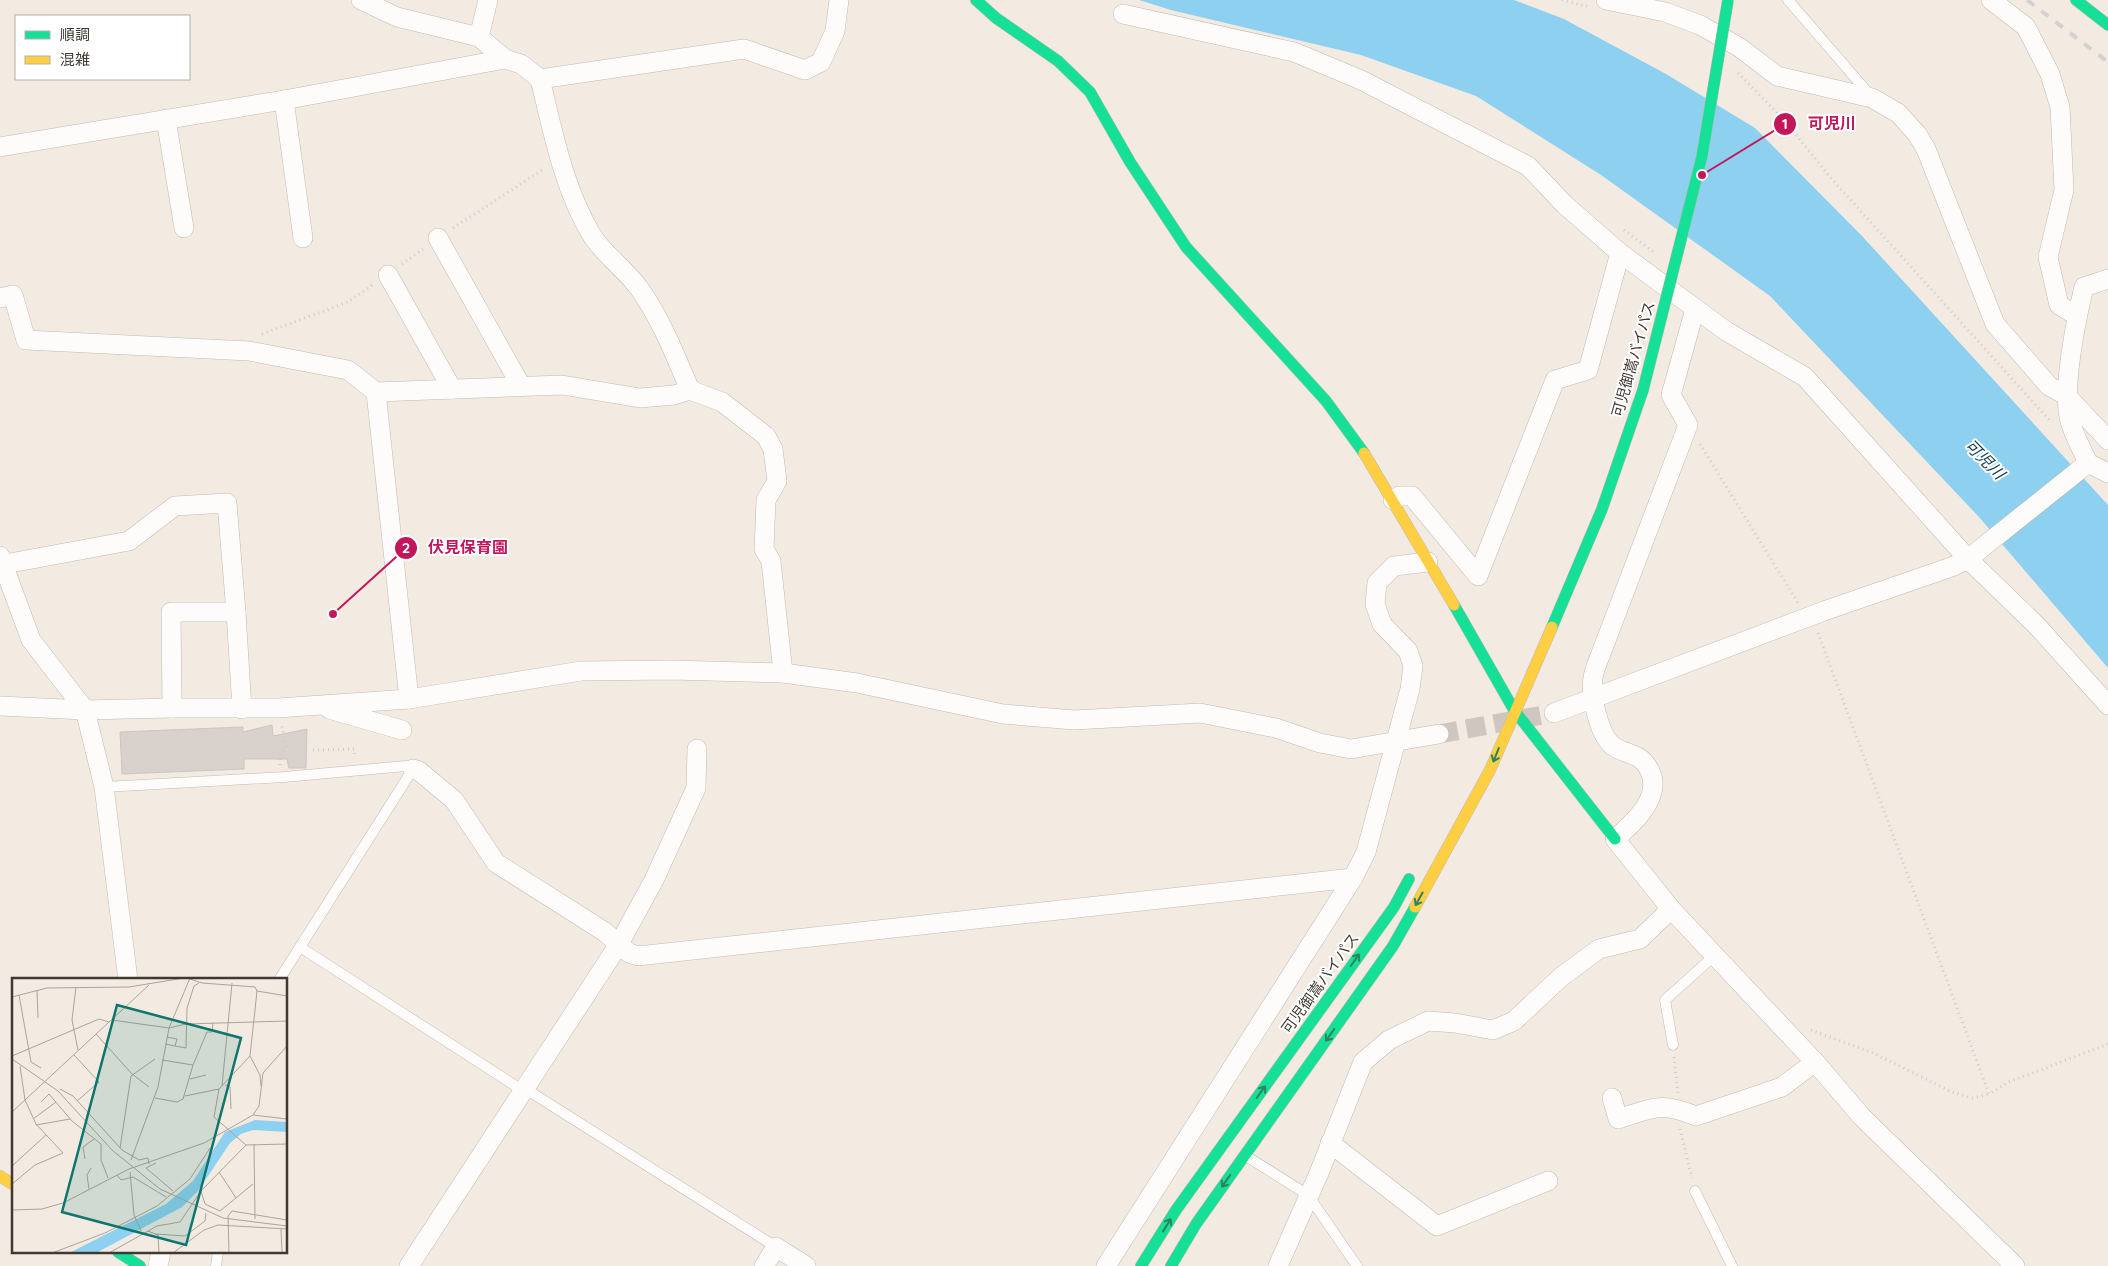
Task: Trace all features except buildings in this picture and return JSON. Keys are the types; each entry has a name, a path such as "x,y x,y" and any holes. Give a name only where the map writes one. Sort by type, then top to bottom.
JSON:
{"main road":[{"path":"976,0 996,18 1058,61 1090,92 1130,162 1186,247 1326,401 1362,450 1514,710 1615,838"},
{"name":"可児御嵩バイパス","path":"1171,1266 1196,1224 1393,946 1490,770 1514,710 1602,509 1643,390 1702,156 1728,0"},
{"path":"2076,0 2108,25"},
{"name":"可児御嵩バイパス","path":"1487,748 1514,710"},
{"name":"可児御嵩バイパス","path":"1141,1266 1176,1210 1394,907 1413,873"},
{"path":"0,1176 12,1184"},
{"path":"121,1254 140,1266"}],"street":[{"path":"361,0 396,16 479,37 505,59 521,64 540,79 559,159 575,203 592,236 638,286 655,312 690,390"},
{"path":"479,37 488,0"},
{"path":"540,79 744,49 805,70 821,62 835,31 839,0"},
{"path":"1991,0 2026,26 2050,74 2060,107 2064,190 2048,257 2059,305 2077,316"},
{"path":"1602,4 1665,12 1700,25 1739,47 1777,76 1872,98 1898,113 1918,134 1926,149 1995,324 2049,386 2067,396 2108,440"},
{"path":"1123,14 1294,52 1361,80 1528,166 1565,205 1620,253 1726,330 1805,377 1968,559 2038,627 2108,705"},
{"path":"0,147 284,100 505,59"},
{"path":"284,100 303,238"},
{"path":"166,119 184,228"},
{"path":"438,238 522,386"},
{"path":"1392,500 1399,496 1412,496 1478,576 1556,380 1588,370 1620,253"},
{"path":"388,274 452,389"},
{"path":"2108,279 2084,287 2077,316 2067,396 2069,419 2088,464 2108,473"},
{"path":"0,298 14,295 26,340 249,351 348,370 376,392 562,385 640,398 674,395 690,390 722,402 766,436 773,449 778,481 766,500 764,549 771,561 783,673"},
{"path":"1696,309 1671,395 1688,425 1593,678 1594,698 1605,735 1614,747 1632,754 1644,762 1653,782 1651,798 1638,818 1615,838 1671,909 1815,1062 1862,1118 2015,1266"},
{"path":"376,392 409,699"},
{"path":"1554,713 1807,618 1954,566 1968,559 2088,464"},
{"path":"128,978 104,787 85,710 31,640 1,562 129,540 175,506 227,503 242,708"},
{"path":"1106,1266 1354,878 1366,852 1397,742 1410,689 1413,666 1408,651 1382,624 1375,604 1377,583 1394,566 1428,562"},
{"path":"172,708 171,612 236,612"},
{"path":"0,706 85,710 316,706 409,699 581,671 672,670 783,673 857,683 1004,714 1074,720 1200,713 1276,728 1320,743 1351,749 1439,734"},
{"path":"316,706 402,730"},
{"path":"409,1266 619,944 654,880 696,788 697,749"},
{"path":"413,769 419,770 454,800 496,863 605,932 629,953 638,956 1354,878"},
{"path":"1278,1266 1363,1062 1389,1040 1428,1021 1455,1023 1493,1030 1514,1020 1561,977 1599,949 1640,939 1671,909"},
{"path":"1612,1098 1618,1119 1661,1106 1679,1109 1696,1116 1782,1087 1815,1062"},
{"path":"1330,1143 1437,1226 1548,1181"},
{"path":"764,1266 776,1247 806,1266"}],"lane":[{"path":"1788,0 1872,98"},
{"path":"104,787 284,777 406,766 413,769 280,978"},
{"path":"300,947 522,1090 532,1093 776,1247"},
{"path":"1673,1045 1665,1000 1714,956"},
{"path":"1245,1155 1308,1195 1357,1266"},
{"path":"1696,1191 1732,1266"}],"path":[{"path":"1562,0 1602,4"},
{"path":"1731,68 1787,122 1829,176 2055,427"},
{"path":"1688,425 1807,618 1817,631 1989,1094"},
{"path":"278,708 286,747 280,755 284,777"},
{"path":"313,750 354,749 356,771"},
{"path":"1782,1027 1796,1024 1873,1053 1952,1092 1973,1098 1989,1094 2009,1082 2108,1044"}],"water":[{"path":"1139,0 1514,0 1564,19 1666,74 1755,128 1862,236 2108,505 2108,668 1979,517 1770,296 1601,175 1476,96 1361,55 1171,10"}],"tunnel":[{"path":"1439,734 1554,713"}],"railway":[{"path":"2027,0 2108,62"}],"traffic: fast":[{"path":"976,0 996,18 1058,61 1090,92 1130,162 1186,247 1326,401 1364,453"},
{"path":"1643,390 1702,156 1728,0"},
{"path":"2076,0 2108,25"},
{"path":"1552,627 1602,509 1643,390"},
{"path":"1454,605 1514,710 1615,839"},
{"path":"1141,1266 1176,1210 1394,907 1409,879"},
{"path":"1171,1266 1196,1224 1393,946 1415,907"},
{"path":"121,1254 140,1266"}],"traffic: slow":[{"path":"1364,453 1454,605"},
{"path":"1415,907 1490,770 1552,627"},
{"path":"0,1176 12,1184"}],"place":[{"name":"可児川","path":"1702,175"},
{"name":"伏見保育園","path":"333,614"}]}
